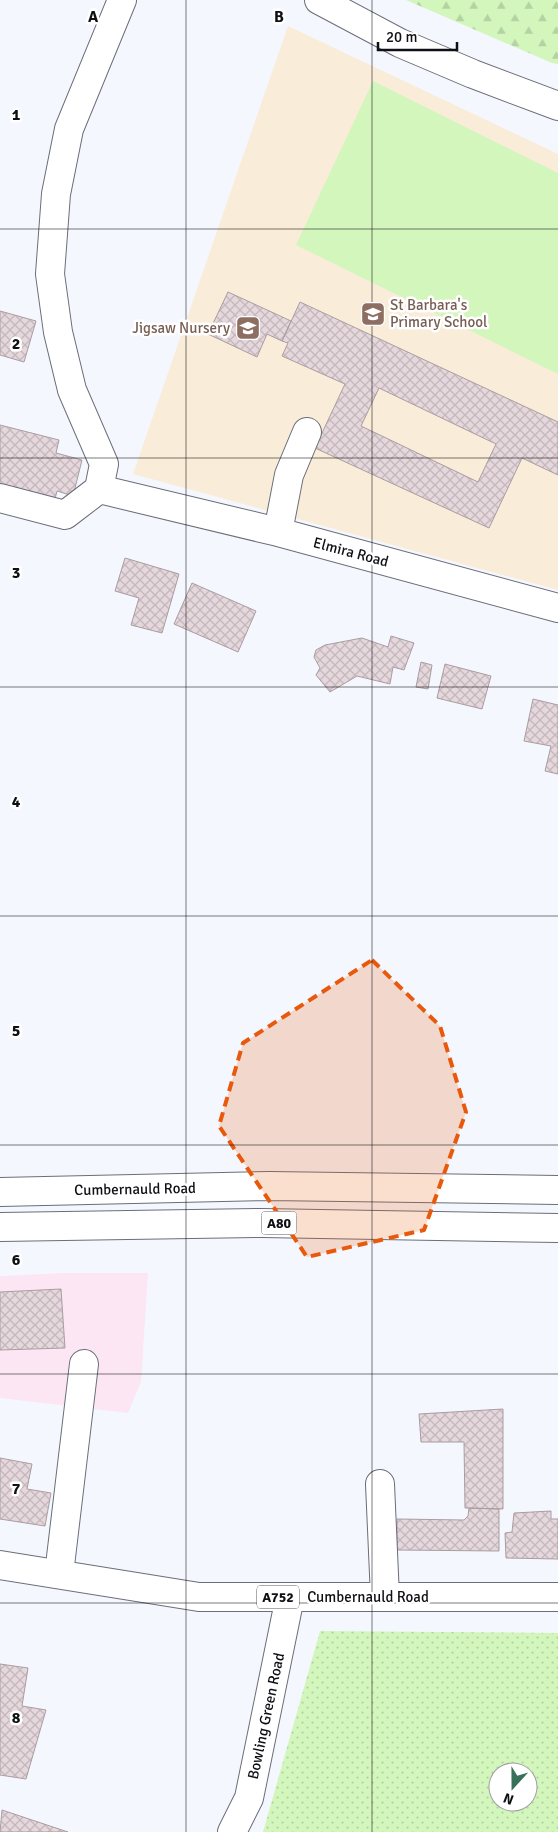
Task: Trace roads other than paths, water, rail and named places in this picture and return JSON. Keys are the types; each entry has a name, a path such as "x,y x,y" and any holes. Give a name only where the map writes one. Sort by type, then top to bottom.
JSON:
{"main road":[{"path":"0,498 65,515 99,489 104,464 72,390 58,332 50,274 56,194 69,130 122,0"},
{"path":"319,0 400,42 472,74 558,106"},
{"path":"278,532 289,475 307,432"},
{"name":"Elmira Road","path":"99,489 278,532 558,608"},
{"name":"Cumbernauld Road","path":"0,1192 269,1186 558,1190"},
{"name":"A80","path":"0,1227 262,1223 558,1228"},
{"path":"59,1574 84,1364"},
{"path":"380,1484 385,1597"},
{"name":"Cumbernauld Road","path":"0,1565 199,1597 558,1598"},
{"name":"Bowling Green Road","path":"232,1832 249,1798 290,1597"}],"place":[{"name":"St Barbara's Primary School","path":"373,314"},
{"name":"Jigsaw Nursery","path":"248,328"}]}
